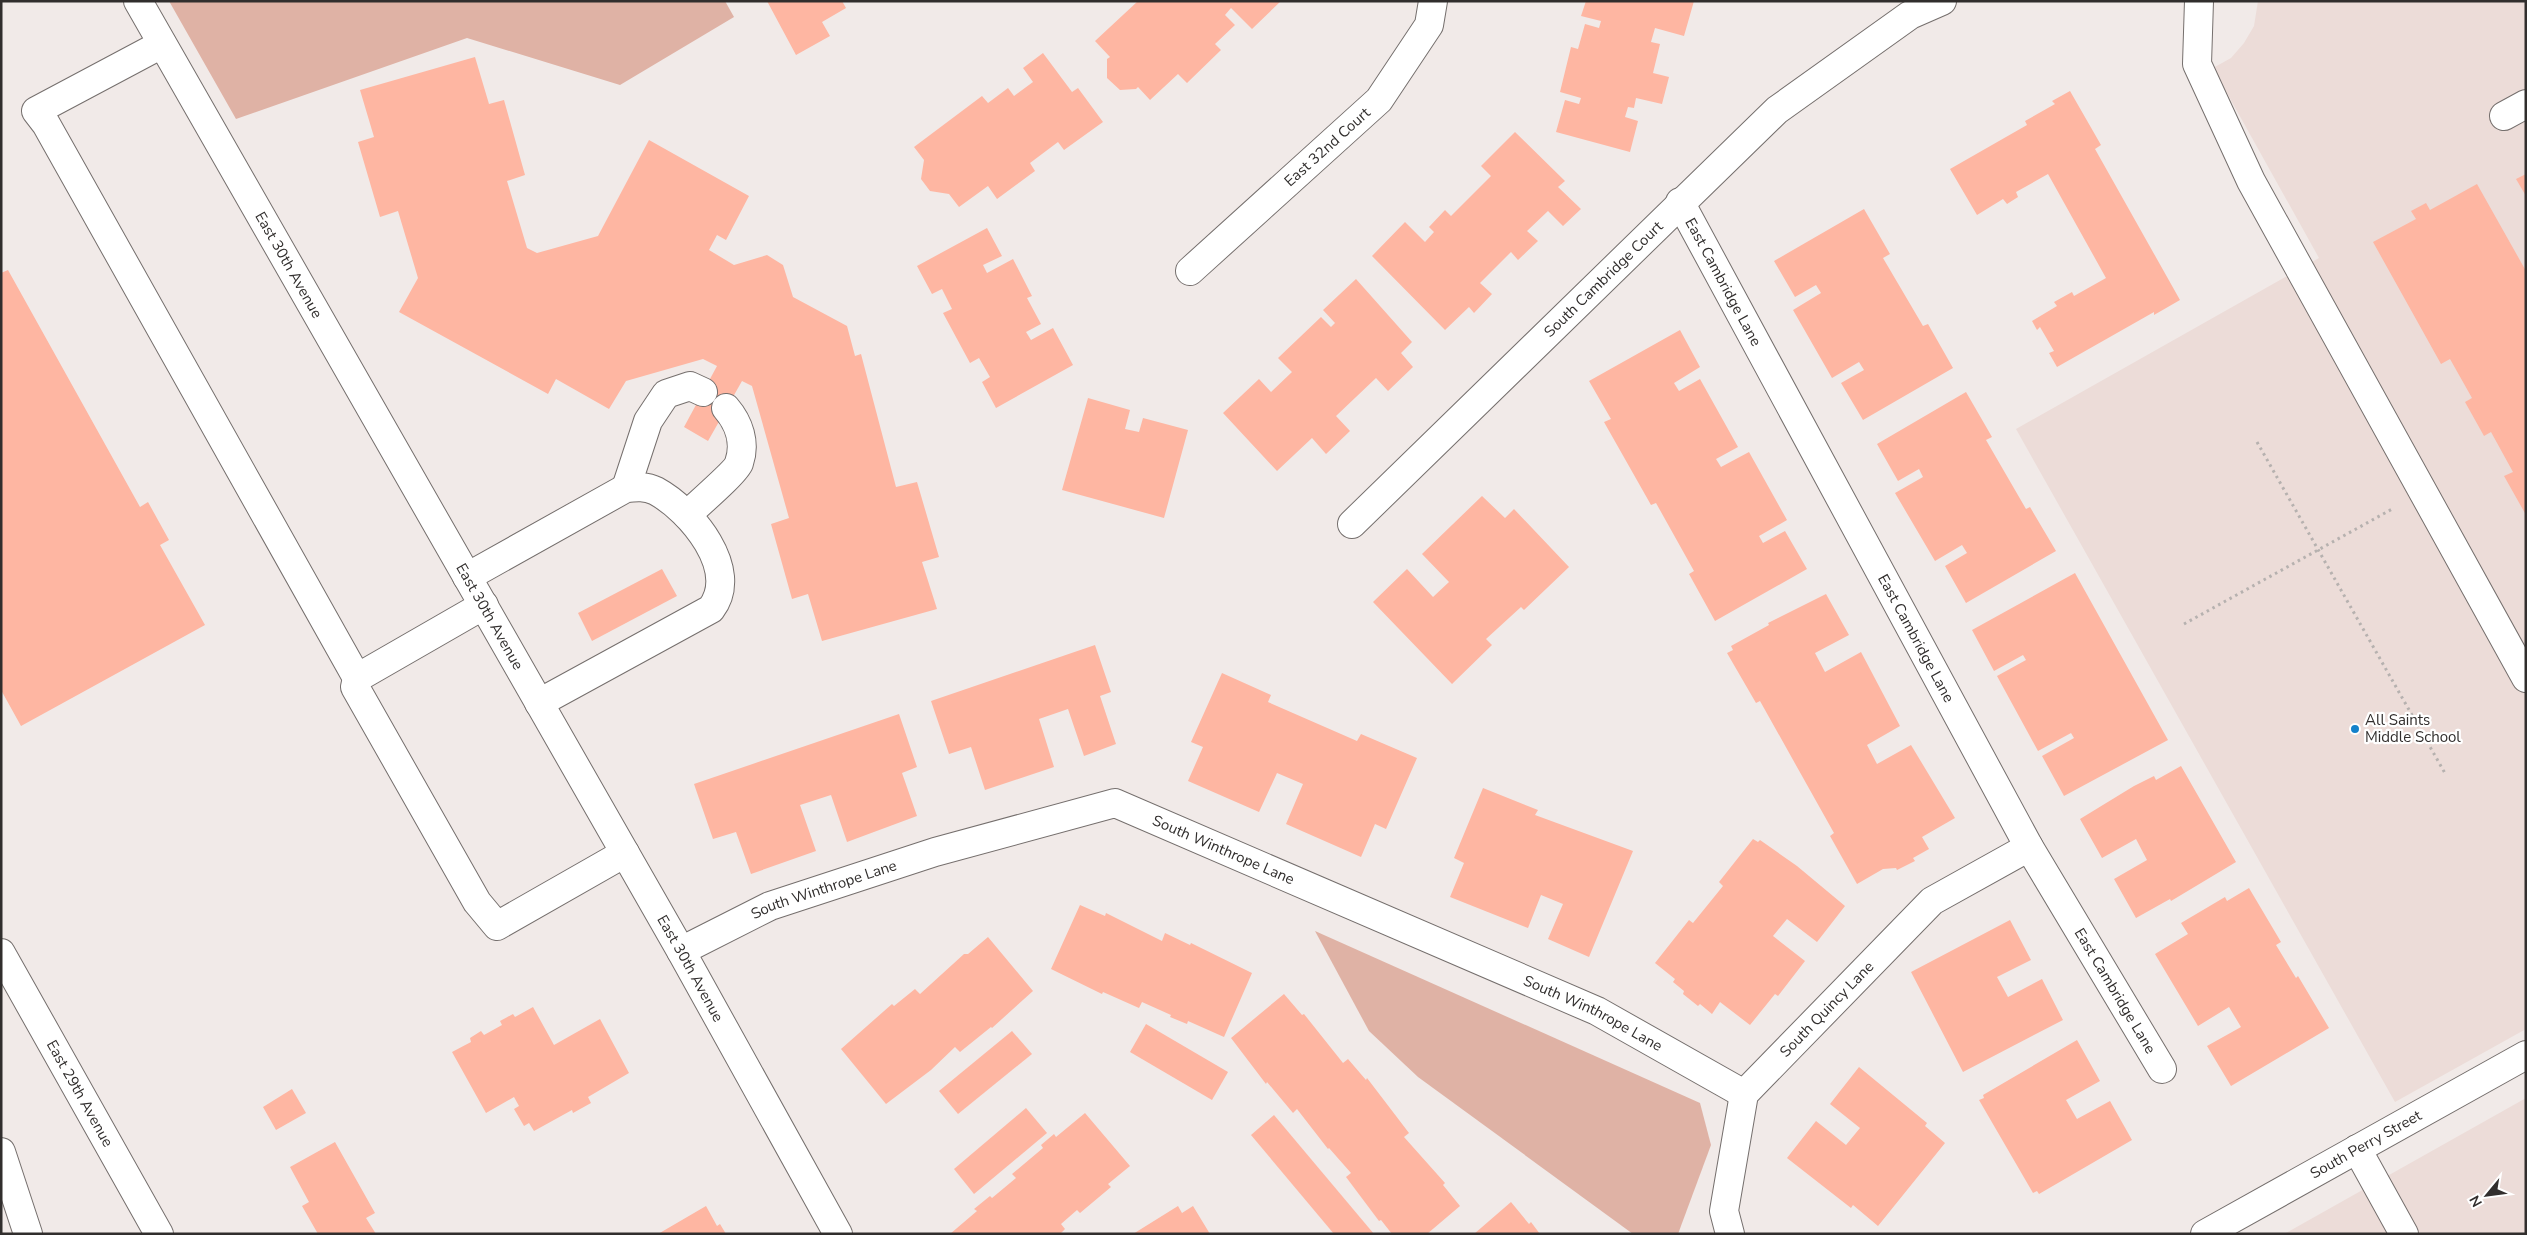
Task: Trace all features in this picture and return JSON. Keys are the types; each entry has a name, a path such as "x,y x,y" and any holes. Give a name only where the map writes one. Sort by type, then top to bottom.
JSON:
{"street":[{"name":"East 30th Avenue","path":"138,1 681,951 838,1234"},
{"name":"East 32nd Court","path":"1190,271 1379,100 1429,25 1433,1"},
{"name":"South Cambridge Court","path":"1352,524 1680,202 1777,110 1910,15 1942,1"},
{"path":"2199,2 2197,64 2251,181 2526,678"},
{"path":"162,44 36,111 46,124 358,678"},
{"name":"East Cambridge Lane","path":"1680,202 2029,847 2162,1069"},
{"path":"626,488 648,421 666,394 690,386 704,392"},
{"path":"687,515 739,464 742,446 737,421 726,408"},
{"path":"468,577 626,488 640,486 655,490 687,515 705,537 720,573 721,589 719,600 711,609 539,703"},
{"path":"484,605 358,678 355,687 477,902 497,926 625,853"},
{"name":"South Winthrope Lane","path":"681,951 770,906 935,852 1115,804 1597,1011 1744,1094"},
{"name":"South Quincy Lane","path":"1744,1094 1932,901 2029,847"},
{"name":"East 29th Avenue","path":"1,953 159,1234"},
{"name":"South Perry Street","path":"2205,1234 2526,1055"},
{"path":"1730,1234 1724,1211 1744,1094"},
{"path":"2357,1149 2404,1234"},
{"path":"1,1152 28,1234"}],"path":[{"path":"2258,442 2446,775"},
{"path":"2184,624 2423,492"}],"shaded area":[{"path":"169,1 725,1 734,17 620,85 467,38 236,119"},
{"name":"All Saints Middle School","path":"2258,1 2526,1 2526,1029 2395,1102 2016,429 2319,258 2213,68 2231,58 2244,43 2254,26"},
{"path":"1315,931 1700,1103 1711,1145 1678,1234 1633,1234 1418,1077 1369,1031"},
{"path":"2526,1098 2526,1234 2284,1234"}],"building":[{"path":"767,1 842,1 846,8 822,22 830,36 796,55"},
{"path":"1138,1 1281,1 1252,29 1231,8 1225,15 1235,25 1215,44 1221,50 1187,83 1178,74 1150,100 1138,87 1136,89 1120,90 1107,78 1107,59 1110,57 1095,41"},
{"path":"1586,1 1694,1 1684,36 1655,28 1651,42 1660,44 1653,73 1669,77 1662,104 1636,98 1634,108 1628,107 1625,117 1638,121 1630,152 1556,132 1565,100 1579,104 1581,98 1560,92 1571,47 1578,49 1585,24 1599,28 1601,21 1581,16"},
{"path":"1043,53 1072,92 1078,88 1103,122 1064,150 1058,142 1030,163 1035,171 997,199 988,186 959,207 949,194 930,191 921,179 924,160 914,147 982,96 988,103 1008,88 1014,96 1033,82 1023,68"},
{"path":"475,57 489,104 504,100 525,175 507,181 527,248 537,253 598,236 649,140 749,196 726,240 717,235 709,250 734,265 767,255 783,265 793,297 847,326 855,356 861,354 896,487 917,482 939,557 922,562 937,609 822,641 808,594 792,599 771,524 789,518 752,386 742,381 708,441 684,427 717,366 703,359 626,381 609,409 556,379 548,394 399,312 418,278 398,211 380,217 358,142 374,137 360,90"},
{"path":"2070,91 2101,145 2095,149 2180,300 2154,315 2154,312 2057,367 2049,353 2054,351 2040,327 2037,330 2032,321 2057,306 2054,302 2072,292 2074,296 2106,278 2048,174 2016,192 2018,197 2007,204 2003,199 1977,215 1950,169 2027,125 2025,121 2055,104 2052,101"},
{"path":"1515,132 1565,181 1558,187 1581,209 1563,226 1548,211 1527,231 1538,241 1518,260 1511,252 1480,283 1492,294 1474,313 1469,307 1445,330 1372,256 1405,222 1425,242 1434,232 1429,227 1445,210 1451,216 1491,176 1481,166"},
{"path":"2526,174 2526,196 2516,179"},
{"path":"2477,184 2526,271 2526,515 2504,476 2513,472 2491,432 2484,436 2465,402 2472,398 2450,359 2441,364 2373,242 2416,219 2411,211 2426,203 2430,210"},
{"path":"1864,209 1890,254 1883,258 1923,326 1928,324 1953,368 1863,420 1841,383 1864,370 1859,362 1832,378 1793,310 1821,293 1816,285 1795,297 1774,261"},
{"path":"987,228 1002,256 983,265 987,273 1013,259 1032,296 1027,298 1041,324 1026,332 1031,340 1053,328 1073,365 996,408 982,382 990,377 979,358 970,363 943,313 952,309 942,289 932,294 917,266"},
{"path":"8,270 140,507 148,502 169,540 160,545 205,625 21,726 1,690 1,273"},
{"path":"1356,279 1412,342 1401,353 1413,367 1388,391 1376,378 1336,416 1350,431 1326,454 1312,438 1277,471 1223,413 1259,379 1271,392 1292,372 1278,358 1321,317 1331,327 1335,323 1323,310"},
{"path":"1680,330 1700,367 1674,383 1679,391 1700,379 1738,447 1716,459 1721,467 1749,452 1787,520 1759,536 1763,543 1785,531 1807,569 1715,621 1689,574 1694,571 1656,503 1651,505 1604,422 1611,419 1589,381"},
{"path":"1966,392 1992,437 1986,440 2026,509 2030,507 2056,551 1966,603 1945,566 1967,553 1962,545 1935,561 1895,493 1923,477 1919,469 1898,481 1877,444"},
{"path":"1088,398 1130,410 1125,429 1139,432 1143,418 1188,430 1164,518 1062,490"},
{"path":"1482,496 1505,518 1514,509 1569,567 1524,610 1521,607 1486,639 1492,645 1452,684 1373,602 1407,569 1433,597 1449,582 1422,554"},
{"path":"662,569 677,596 592,641 578,613"},
{"path":"2075,573 2168,740 2064,796 2042,756 2074,738 2071,733 2038,751 1997,676 2026,660 2023,655 1994,671 1972,630"},
{"path":"1826,594 1849,635 1815,653 1825,672 1861,652 1900,726 1867,745 1877,764 1911,745 1955,818 1922,837 1929,849 1913,858 1915,861 1897,870 1896,868 1883,869 1857,884 1830,836 1834,833 1760,701 1756,703 1727,653 1733,650 1731,646 1769,625 1768,623"},
{"path":"1095,645 1111,692 1100,696 1116,744 1084,756 1068,709 1039,719 1054,767 985,790 971,747 949,754 931,701"},
{"path":"1222,673 1271,695 1268,702 1357,741 1361,734 1417,758 1386,829 1375,824 1361,857 1286,824 1303,784 1277,773 1259,812 1188,781 1203,747 1191,742"},
{"path":"899,714 917,767 902,773 917,816 847,842 831,795 800,805 816,851 751,874 736,832 713,839 694,784"},
{"path":"2181,766 2236,862 2171,901 2170,899 2136,918 2114,879 2147,860 2136,839 2102,858 2080,819 2134,786 2154,776 2156,780"},
{"path":"1483,788 1538,810 1535,815 1633,851 1589,957 1548,939 1563,904 1541,895 1528,928 1450,897 1464,863 1454,858"},
{"path":"1753,839 1758,842 1760,840 1797,866 1845,906 1817,942 1787,919 1773,936 1805,961 1778,996 1775,994 1750,1025 1720,1002 1712,1014 1700,1004 1698,1006 1683,994 1684,991 1673,982 1675,979 1655,963 1689,920 1693,923 1723,886 1719,882"},
{"path":"2249,888 2281,942 2276,945 2296,978 2298,976 2329,1028 2231,1086 2207,1046 2241,1027 2229,1007 2198,1026 2155,954 2188,934 2181,923 2225,897 2227,901"},
{"path":"1080,905 1105,916 1106,913 1162,941 1165,933 1190,945 1191,943 1252,973 1224,1037 1188,1021 1187,1024 1170,1017 1171,1015 1142,1002 1139,1008 1103,992 1102,994 1051,969"},
{"path":"2010,920 2031,960 1997,977 2008,997 2042,979 2063,1020 1963,1072 1911,972"},
{"path":"988,937 1033,991 992,1028 960,1052 955,1047 931,1070 886,1104 841,1049 892,1004 894,1006 915,989 920,994 964,954 968,954"},
{"path":"1284,994 1302,1015 1304,1014 1343,1063 1348,1059 1366,1080 1367,1078 1409,1133 1404,1137 1445,1183 1443,1185 1460,1206 1427,1234 1392,1234 1381,1220 1379,1221 1346,1177 1351,1173 1328,1149 1297,1109 1293,1113 1267,1082 1266,1084 1231,1038"},
{"path":"533,1007 554,1045 600,1019 629,1073 588,1097 591,1103 573,1113 572,1110 534,1131 529,1123 524,1126 514,1109 519,1106 514,1097 486,1113 452,1052 471,1042 470,1038 481,1031 484,1035 502,1025 500,1021 513,1014 515,1017"},
{"path":"1146,1024 1228,1072 1212,1100 1130,1052"},
{"path":"1012,1031 1032,1054 958,1114 939,1091"},
{"path":"2077,1040 2100,1081 2066,1100 2077,1119 2110,1101 2132,1140 2039,1194 2037,1191 2033,1193 1979,1100 1984,1098 1983,1095"},
{"path":"1859,1067 1927,1123 1925,1126 1945,1143 1878,1226 1853,1205 1851,1208 1787,1158 1816,1121 1846,1145 1860,1128 1830,1104"},
{"path":"292,1089 306,1113 276,1130 263,1107"},
{"path":"1026,1108 1047,1133 974,1194 954,1169"},
{"path":"1085,1113 1130,1166 1108,1184 1111,1187 1080,1213 1077,1210 1061,1224 1065,1229 1060,1234 950,1234 977,1211 974,1209 990,1196 992,1198 1016,1178 1012,1174 1043,1148 1041,1145 1054,1134 1056,1137"},
{"path":"1274,1115 1374,1234 1334,1234 1251,1135"},
{"path":"335,1142 375,1213 366,1218 376,1234 318,1234 302,1206 309,1202 290,1167"},
{"path":"1511,1202 1540,1234 1474,1234"},
{"path":"706,1206 717,1226 720,1224 726,1234 658,1234"},
{"path":"1178,1206 1182,1213 1193,1206 1210,1234 1133,1234"}],"place":[{"name":"All Saints Middle School","path":"2355,729"}]}
